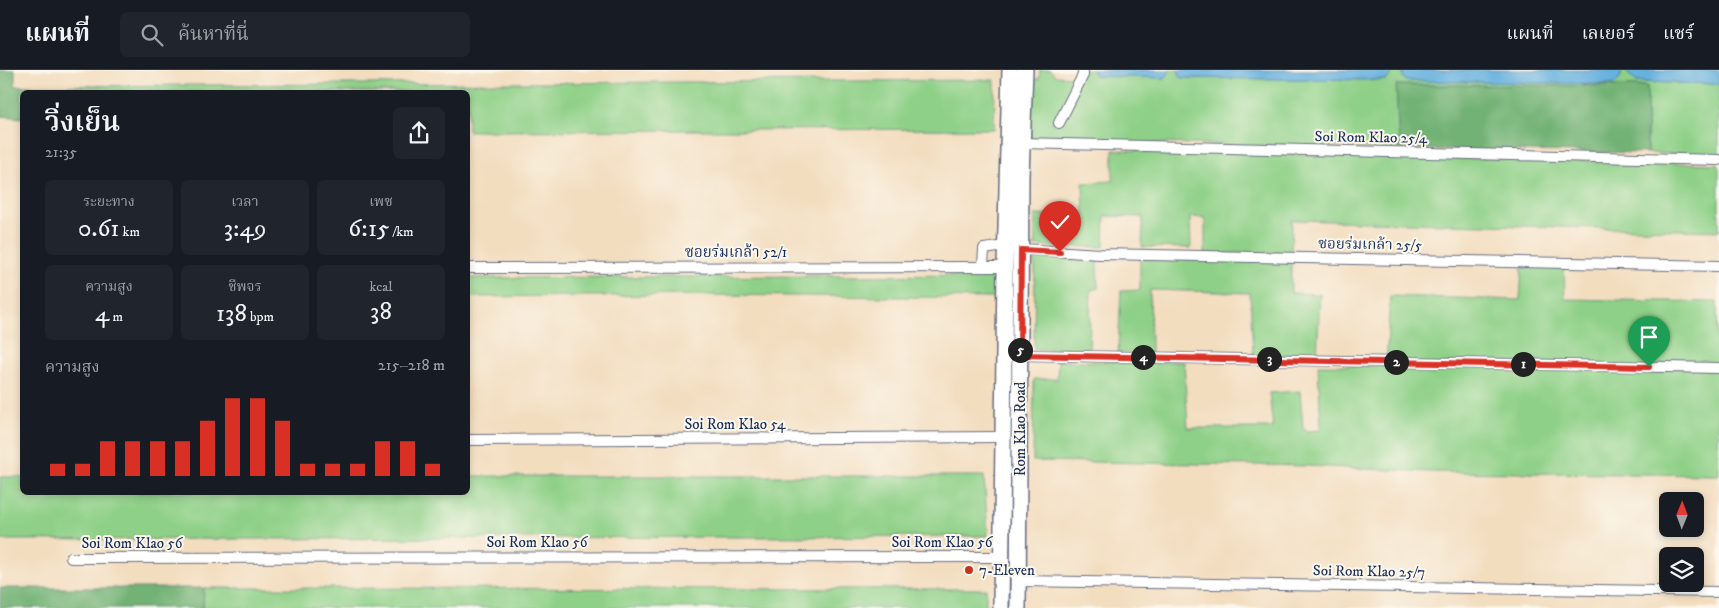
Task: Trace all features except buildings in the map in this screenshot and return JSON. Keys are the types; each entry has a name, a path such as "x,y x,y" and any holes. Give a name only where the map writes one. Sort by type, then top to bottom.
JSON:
{"main road":[{"name":"Rom Klao Road","path":"1001,608 1005,246 1010,70"},
{"name":"Rom Klao Road","path":"1018,608 1022,143 1025,70"}],"street":[{"path":"1059,122 1083,75 1083,70"},
{"name":"Soi Rom Klao 25/4","path":"1022,143 1719,160"},
{"path":"983,266 984,249 1005,246"},
{"name":"ซอยร่มเกล้า 25/5","path":"1021,250 1100,254 1719,266"},
{"name":"ซอยร่มเกล้า 52/1","path":"470,268 1005,267"},
{"path":"1020,355 1719,368"},
{"name":"Soi Rom Klao 54","path":"470,440 1003,437"},
{"name":"Soi Rom Klao 56","path":"71,558 1002,558"},
{"name":"Soi Rom Klao 25/7","path":"1018,581 1719,592"}],"green space":[{"path":"0,70 15,70 15,86 40,86 39,90 20,90 20,118 0,116"},
{"path":"1040,70 1050,70 1056,76 1075,77 1080,70 1092,70 1095,76 1165,78 1171,70 1178,70 1181,78 1387,80 1394,70 1403,70 1406,81 1608,84 1616,83 1621,76 1621,70 1627,70 1627,73 1637,82 1719,84 1719,155 1647,153 1647,86 1397,85 1399,149 1031,140 1032,79 1039,79"},
{"path":"995,80 994,129 470,131 470,90 39,90 40,86"},
{"path":"1396,85 1647,86 1647,153 1399,149"},
{"path":"1113,150 1719,164 1719,231 1292,220 1291,253 1205,253 1205,218 1190,217 1191,248 1142,247 1143,217 1105,216 1104,247 1035,246 1035,215 1084,216 1083,183 1113,181"},
{"path":"1041,256 1097,259 1098,288 1091,290 1089,349 1034,349 1035,258"},
{"path":"1140,258 1291,261 1291,293 1320,294 1317,356 1253,354 1250,293 1150,290 1151,353 1118,353 1121,291 1140,290"},
{"path":"1522,267 1564,267 1565,299 1717,302 1719,475 1431,472 1307,466 1033,461 1034,379 1057,379 1058,361 1184,362 1188,428 1273,428 1269,393 1300,391 1303,428 1306,431 1321,430 1318,365 1386,366 1390,296 1520,300"},
{"path":"996,275 994,298 706,295 470,297 470,278"},
{"path":"470,476 984,476 988,536 0,540 0,477 20,477 20,495 470,495"},
{"path":"0,588 204,588 203,608 0,608"},
{"path":"204,588 986,589 986,608 203,608"}],"water":[{"path":"1092,70 1171,70 1165,78 1095,76"},
{"path":"1178,70 1394,70 1387,80 1181,78"},
{"path":"1403,70 1621,70 1621,76 1616,83 1608,84 1406,81 1403,78"},
{"path":"1627,70 1719,70 1719,84 1637,82 1627,73"}],"place":[{"name":"7-Eleven","path":"969,570"}],"route":[{"path":"1060,252 1021,250 1020,355 1649,367"}]}
